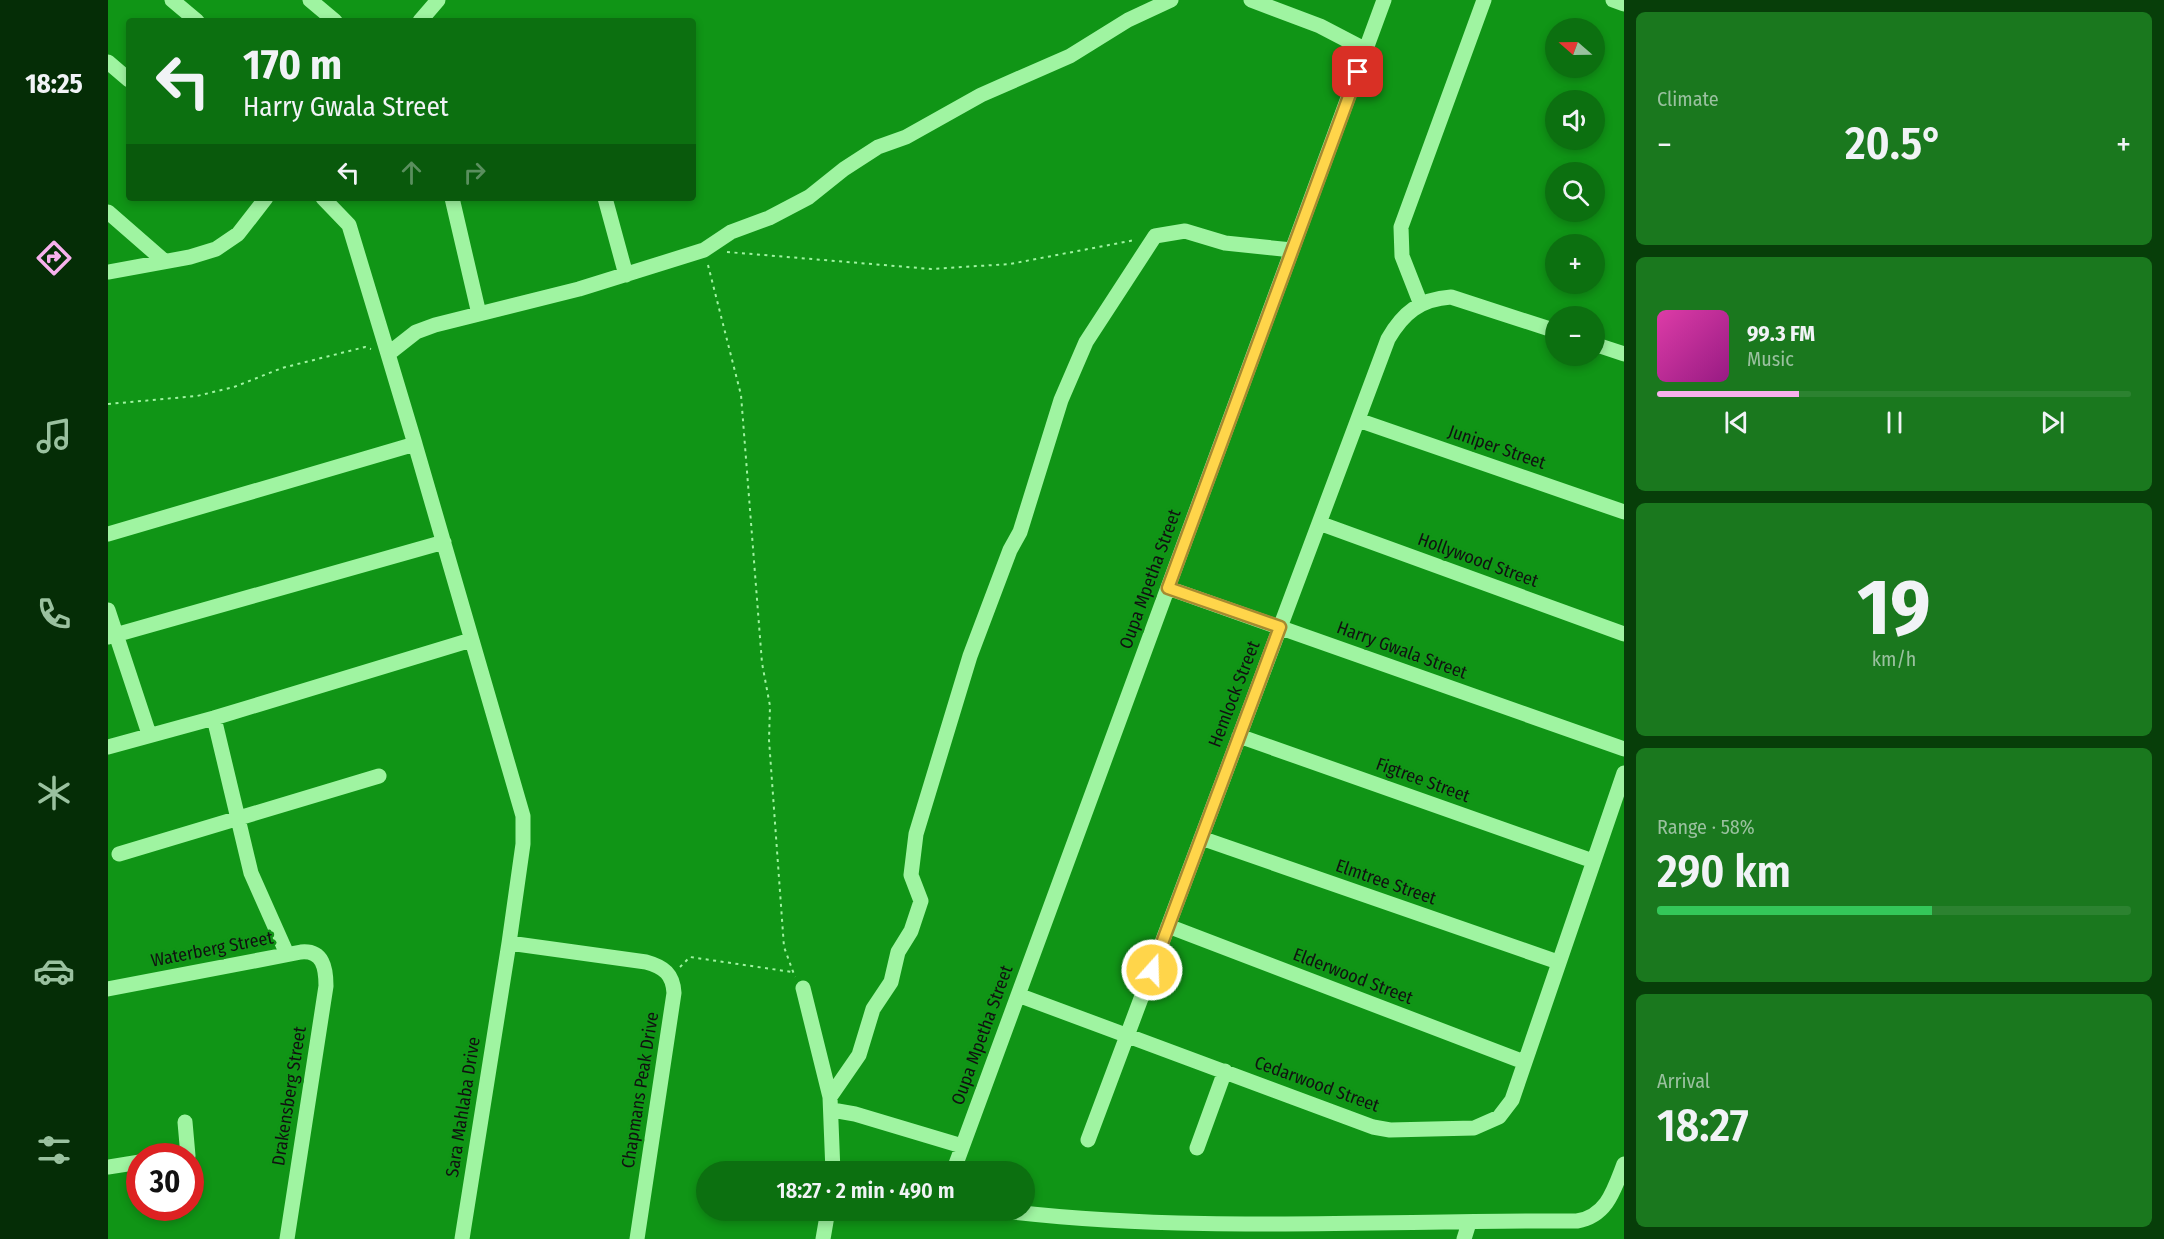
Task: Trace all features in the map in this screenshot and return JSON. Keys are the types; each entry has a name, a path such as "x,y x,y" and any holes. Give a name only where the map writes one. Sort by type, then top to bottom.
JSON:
{"street":[{"path":"172,0 193,18"},
{"path":"310,0 331,18"},
{"path":"423,18 438,0"},
{"path":"388,354 416,332 704,250 731,232 769,218 809,197 844,169 879,147 906,137 981,95 1070,56 1128,20 1171,0"},
{"path":"1251,0 1320,26 1366,50"},
{"name":"Oupa Mpetha Street","path":"957,1161 1384,0"},
{"path":"1420,303 1402,256 1401,227 1484,0"},
{"path":"1613,0 1624,4"},
{"path":"108,62 126,77"},
{"path":"108,272 163,260 190,257 216,249 238,234 264,201"},
{"path":"326,201 349,225 416,444 523,816 523,844 509,943 646,962 658,965 670,976"},
{"path":"453,201 479,314"},
{"path":"606,201 626,274"},
{"path":"108,212 163,260"},
{"path":"831,1104 860,1055 873,1009 891,982 898,952 911,931 921,901 911,876 916,834 970,656 1020,532 1061,400 1086,342 1155,236 1185,231 1225,243 1292,250"},
{"name":"Hemlock Street","path":"1088,1140 1388,339 1397,323 1420,303 1432,298 1450,297 1467,300 1545,327"},
{"path":"1605,348 1624,354"},
{"name":"Juniper Street","path":"1358,420 1624,512"},
{"path":"108,534 416,444"},
{"name":"Hollywood Street","path":"1319,523 1624,634"},
{"path":"112,636 444,542"},
{"name":"Harry Gwala Street","path":"1168,588 1624,749"},
{"path":"108,610 112,636 149,735"},
{"path":"108,747 214,718 471,640"},
{"path":"214,718 240,818 251,873 287,954"},
{"name":"Figtree Street","path":"1239,736 1593,861"},
{"name":"Cedarwood Street","path":"1018,995 1373,1127 1390,1130 1474,1128 1499,1117 1512,1100 1624,773"},
{"path":"119,854 379,776"},
{"name":"Elmtree Street","path":"1201,838 1558,962"},
{"name":"Elderwood Street","path":"1168,926 1524,1062"},
{"name":"Sara Mahlaba Drive","path":"462,1239 509,943"},
{"name":"Waterberg Street","path":"108,989 308,951 321,959"},
{"name":"Drakensberg Street","path":"287,1239 326,986 326,970 321,959"},
{"name":"Chapmans Peak Drive","path":"637,1239 674,993 670,976"},
{"path":"803,988 831,1104 833,1161"},
{"path":"1197,1148 1225,1071"},
{"path":"831,1104 855,1114 962,1146"},
{"path":"185,1122 185,1143"},
{"path":"108,1167 126,1164"},
{"path":"1035,1215 1150,1224 1577,1221 1590,1219 1604,1208 1624,1164"},
{"path":"822,1239 826,1221"},
{"path":"1464,1239 1469,1223"}],"path":[{"path":"803,988 792,972 784,947 769,740 770,706 762,663 741,394 704,250 931,269 1010,264 1155,236"},
{"path":"108,404 197,396 234,387 282,368 364,347 388,354"},
{"path":"670,976 690,957 792,972"}],"route":[{"path":"1152,970 1280,627 1168,588 1358,72"}]}
